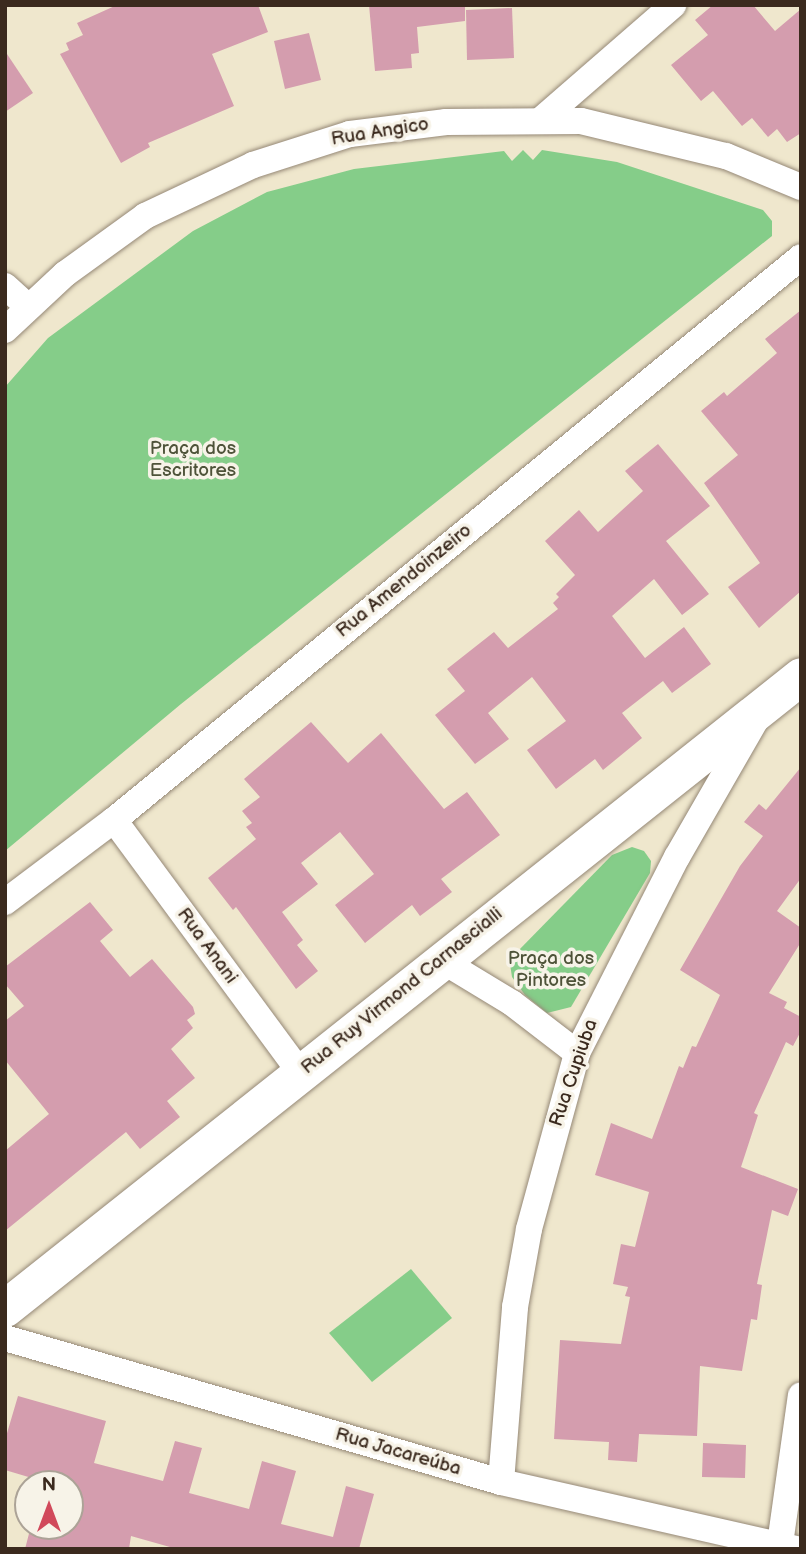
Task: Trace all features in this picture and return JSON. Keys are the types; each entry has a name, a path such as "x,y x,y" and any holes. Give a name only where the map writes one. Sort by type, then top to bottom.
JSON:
{"street":[{"path":"541,118 673,5"},
{"name":"Rua Angico","path":"5,330 27,306 145,216 253,164 372,130 446,121 541,118 581,121 683,144 801,187"},
{"name":"Rua Amendoinzeiro","path":"5,902 114,820 801,257"},
{"path":"5,286 27,306"},
{"name":"Rua Ruy Virmond Carnascialli","path":"5,1308 801,676"},
{"name":"Rua Cupiuba","path":"501,1482 515,1307 529,1229 577,1053 677,857 766,703"},
{"name":"Rua Anani","path":"114,820 300,1072"},
{"path":"440,960 512,1003 577,1053"},
{"name":"Rua Jacareúba","path":"5,1338 501,1482 788,1546"},
{"path":"788,1546 801,1395"}],"green space":[{"name":"Praça dos Escritores","path":"523,150 533,160 542,150 617,162 763,210 772,221 772,236 181,704 5,851 5,387 48,338 193,231 267,192 354,169 504,151 512,161"},
{"name":"Praça dos Pintores","path":"632,847 644,851 651,861 650,873 571,1007 547,1013 525,995 512,977 510,964 517,952 612,855"},
{"path":"411,1269 452,1318 372,1382 329,1333"}],"building":[{"path":"117,5 258,5 268,32 212,54 234,106 148,143 150,147 121,163 60,54 69,50 66,43 83,35 77,23"},
{"path":"369,5 465,5 465,21 417,27 419,53 411,54 412,68 375,71"},
{"path":"713,5 753,5 775,31 801,9 801,133 787,142 777,129 768,137 752,118 742,126 713,91 701,101 671,65 708,35 695,20"},
{"path":"512,8 514,58 467,60 466,10"},
{"path":"309,33 321,80 285,89 274,41"},
{"path":"5,51 33,93 5,112"},
{"path":"801,310 801,591 759,628 728,587 760,563 704,483 738,455 701,411 724,392 727,396 777,353 765,339"},
{"path":"658,444 710,506 666,541 709,594 682,615 654,579 612,616 645,658 684,627 711,664 672,693 663,681 622,713 642,738 603,770 595,759 556,789 527,750 566,721 532,677 488,713 509,739 475,764 435,715 465,691 447,669 494,632 508,648 558,609 553,603 559,597 556,594 575,575 545,541 579,510 598,532 643,491 625,471"},
{"path":"311,722 348,763 381,733 444,809 467,792 500,835 441,879 452,892 420,916 412,905 365,943 335,905 374,874 340,832 301,863 318,884 282,912 303,940 297,945 318,971 296,989 236,907 233,910 208,878 256,839 246,827 252,823 242,811 260,797 244,779"},
{"path":"801,767 801,878 777,911 801,928 801,942 769,993 787,1002 784,1008 801,1017 801,1031 793,1046 786,1042 754,1113 758,1115 741,1167 798,1189 788,1216 772,1210 757,1284 762,1285 757,1320 751,1319 742,1371 700,1366 697,1436 639,1434 637,1462 608,1460 609,1442 554,1439 560,1340 621,1344 630,1297 625,1296 628,1287 613,1284 621,1244 635,1247 649,1192 595,1175 611,1123 652,1139 679,1066 683,1068 692,1046 696,1047 720,995 680,970 740,866 763,836 744,822 759,804 766,810"},
{"path":"90,902 113,930 100,941 130,977 152,959 193,1007 195,1014 187,1020 193,1028 171,1049 195,1078 167,1101 180,1117 140,1149 126,1132 5,1231 5,1151 49,1114 5,1060 5,1021 24,1006 5,984 5,967"},
{"path":"18,1396 106,1421 94,1463 163,1481 175,1441 202,1448 189,1493 249,1509 262,1461 296,1471 281,1524 333,1537 346,1486 374,1494 359,1549 177,1549 131,1536 129,1549 25,1549 27,1540 84,1540 84,1470 14,1470 14,1473 5,1470 5,1440"},
{"path":"703,1443 746,1445 745,1478 702,1477"}]}
